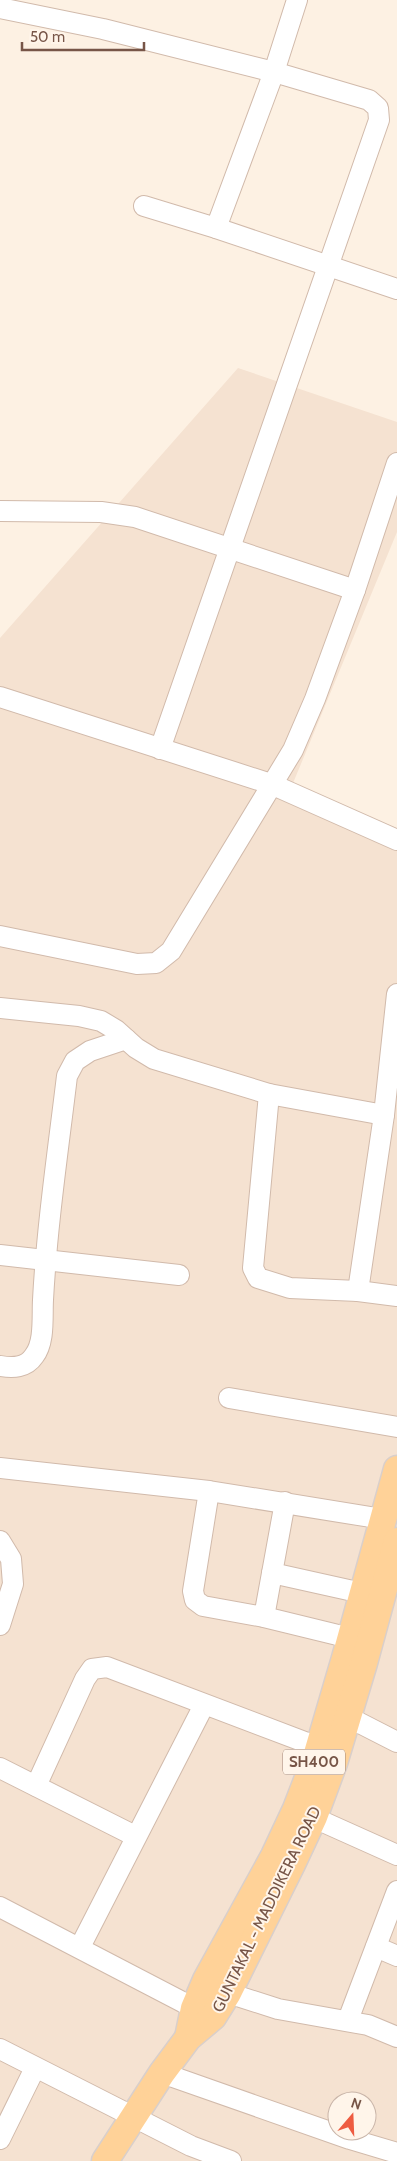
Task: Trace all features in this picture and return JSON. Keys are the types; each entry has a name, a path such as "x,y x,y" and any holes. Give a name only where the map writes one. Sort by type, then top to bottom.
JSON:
{"main road":[{"name":"GUNTAKAL - MADDIKERA ROAD","path":"105,2161 188,2038 213,2017 228,1994 305,1813 318,1747 350,1638 381,1590 383,1519 397,1469"},
{"name":"GUNTAKAL - MADDIKERA ROAD","path":"188,2038 194,2008 206,1980 274,1856 305,1813 334,1763 381,1590 397,1540"}],"street":[{"path":"216,228 274,72 297,0"},
{"path":"6,6 274,72 369,100 378,108 379,120 160,749"},
{"path":"144,206 216,228 397,289"},
{"path":"0,936 136,964 156,963 171,951 296,741 315,699 356,590 397,463"},
{"path":"0,511 120,514 136,517 356,590"},
{"path":"0,697 271,784 397,840"},
{"path":"358,1290 384,1115 397,994"},
{"path":"0,1008 79,1016 101,1021 136,1048 154,1059 269,1094 384,1115"},
{"path":"0,1366 12,1368 25,1365 35,1356 40,1342 45,1260 67,1076 75,1061 90,1051 126,1039"},
{"path":"269,1094 253,1268 258,1278 290,1288 358,1290 397,1296"},
{"path":"0,1255 179,1275"},
{"path":"229,1398 397,1427"},
{"path":"0,1468 209,1491 383,1519"},
{"path":"209,1491 193,1591 195,1600 203,1606 264,1617 350,1638"},
{"path":"264,1617 285,1502"},
{"path":"0,1541 11,1559 14,1584 1,1622"},
{"path":"272,1573 381,1590"},
{"path":"36,1786 85,1679 92,1669 108,1667 318,1747"},
{"path":"80,1947 135,1836 204,1705"},
{"path":"348,1717 397,1742"},
{"path":"0,1768 135,1836"},
{"path":"305,1813 397,1855"},
{"path":"348,2020 397,1892"},
{"path":"0,1907 194,2008"},
{"path":"376,1947 397,1956"},
{"path":"228,1994 308,2016 348,2020 368,2025 397,2037"},
{"path":"0,2048 35,2068 191,2146 231,2161"},
{"path":"0,2139 35,2068"},
{"path":"162,2074 397,2153"}],"shaded area":[{"path":"238,368 397,422 397,532 291,788 397,828 397,2161 0,2161 0,638"}]}
